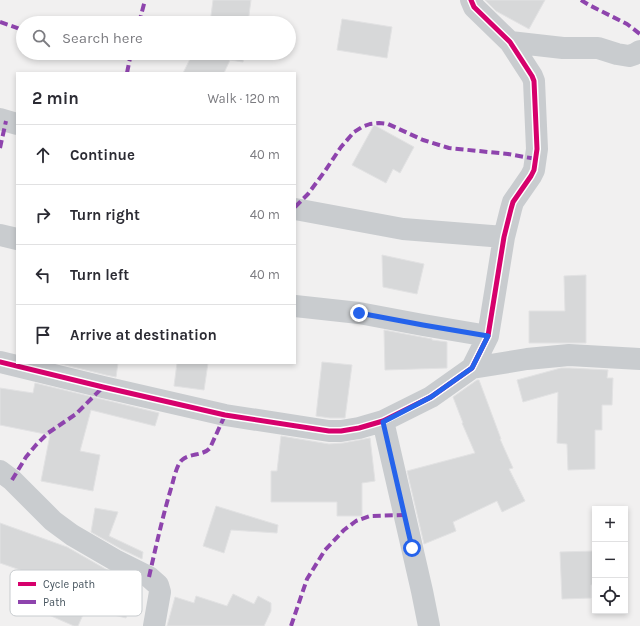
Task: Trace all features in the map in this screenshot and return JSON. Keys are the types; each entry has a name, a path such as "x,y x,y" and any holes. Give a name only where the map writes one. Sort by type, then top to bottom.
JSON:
{"street":[{"path":"471,0 474,7 510,42 534,81 537,150 534,170 513,202 504,237 488,336 472,368"},
{"path":"510,42 563,48 598,48 617,54 636,56"},
{"path":"0,119 16,124"},
{"path":"296,209 403,229 504,237"},
{"path":"0,235 16,239"},
{"path":"296,306 359,313 488,336"},
{"path":"0,362 225,415 316,430 341,431 383,422 431,397 472,368 527,359 569,355 640,359"},
{"path":"383,422 422,591 428,626"},
{"path":"0,471 12,480 53,521 78,538 135,570"},
{"path":"142,574 149,577 158,585 160,592 154,626"}],"building":[{"path":"213,0 251,0 249,16 211,16"},
{"path":"485,0 545,0 529,29 496,11"},
{"path":"342,19 392,27 387,58 337,50"},
{"path":"190,60 230,60 224,72 184,72"},
{"path":"230,60 243,60 243,62"},
{"path":"374,125 414,147 400,173 393,169 386,183 352,165"},
{"path":"382,255 424,264 417,294 383,287"},
{"path":"586,275 586,343 529,343 529,311 565,311 564,276"},
{"path":"384,330 447,342 447,368 385,370"},
{"path":"322,362 352,365 345,418 316,416"},
{"path":"61,364 118,364 116,377"},
{"path":"177,364 208,364 204,390 174,386"},
{"path":"561,368 608,370 607,378 613,378 612,405 602,405 602,430 595,430 595,469 568,470 567,444 557,443 558,392 523,402 517,380"},
{"path":"479,380 500,439 513,468 509,469 525,501 502,512 497,501 453,522 456,531 424,544 407,471 475,453 453,397"},
{"path":"35,383 159,413 155,426 91,410 80,451 100,455 93,491 41,481 50,435 0,425 0,388 33,393"},
{"path":"281,436 329,444 370,438 375,481 362,483 362,516 337,516 337,502 271,502 271,471 277,471"},
{"path":"216,506 278,525 277,533 231,530 224,553 203,546"},
{"path":"95,508 118,512 109,536 143,552 142,559 91,532"},
{"path":"0,523 67,547 107,570 20,570 0,563"},
{"path":"592,551 591,598 562,599 560,552"},
{"path":"233,594 254,604 258,596 271,603 271,611 264,626 167,626 175,597 194,603 196,596 227,606"},
{"path":"51,616 82,616 78,626 74,626"}],"marked path":[{"path":"141,16 145,0"},
{"path":"581,0 627,24 640,34"},
{"path":"0,22 16,28"},
{"path":"127,72 130,60"},
{"path":"0,148 6,121"},
{"path":"296,206 308,194 341,147 354,132 370,124 388,124 423,140 449,148 508,154 536,159"},
{"path":"12,480 26,457 36,445 48,433 76,414 103,387"},
{"path":"149,577 166,508 179,465 185,458 207,451 210,448 225,415"},
{"path":"291,626 307,579 325,550 344,530 356,521 370,516 404,515"}],"cycle path":[{"path":"0,362 225,415 329,431 359,428 383,421 431,397 472,368 488,336 504,237 513,202 534,170 537,149 534,81 532,76 510,42 474,7 471,0"}],"route":[{"path":"359,313 488,336 472,368 431,397 383,422 412,548"}]}
